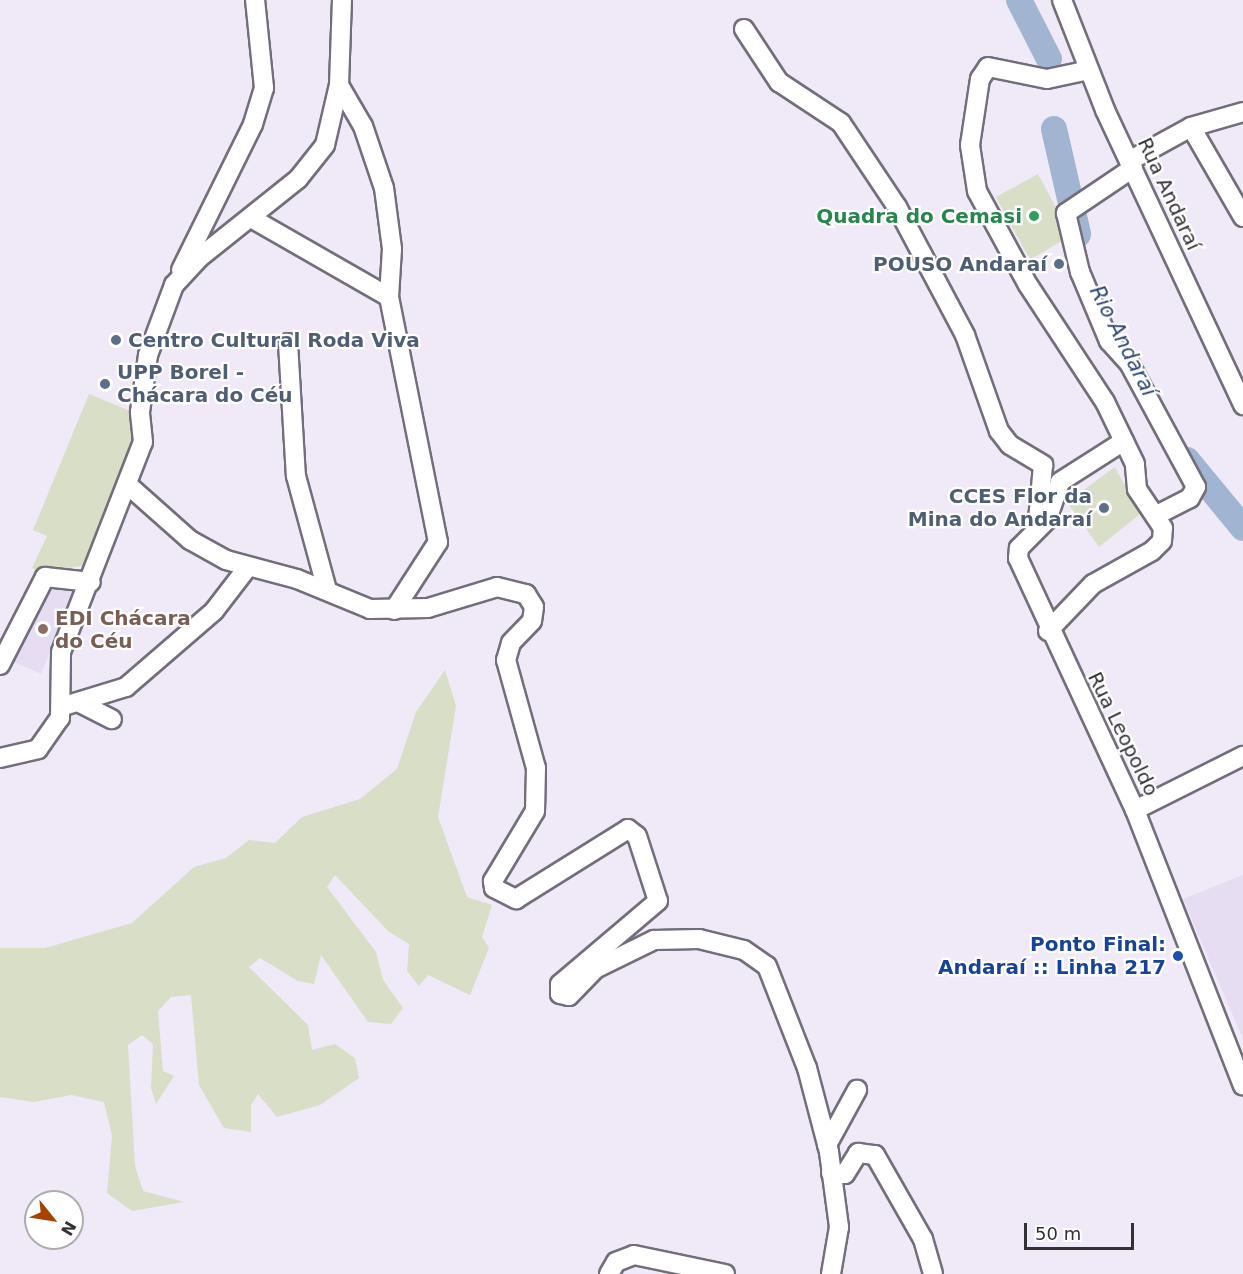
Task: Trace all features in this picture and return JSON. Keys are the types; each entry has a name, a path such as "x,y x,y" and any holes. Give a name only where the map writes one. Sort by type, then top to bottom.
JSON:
{"street":[{"path":"71,704 61,652 91,582 143,442 140,412 148,355 174,285 253,124 264,88 255,0"},
{"path":"174,285 317,160 339,85 342,0"},
{"name":"Rua Andaraí","path":"1062,0 1089,70 1131,165 1243,405"},
{"path":"744,29 779,82 841,123 897,207 964,334 999,431 1010,446 1043,465 1037,534"},
{"path":"1048,631 1093,584 1152,551 1162,541 1163,528 1137,489 1138,477 1124,441 1028,285 977,190 971,168 973,116 988,67 1047,79 1089,70"},
{"path":"339,85 360,118 384,188 392,249 389,297 438,542 394,610"},
{"path":"1155,516 1190,498 1196,487 1129,363 1109,341 1080,272 1066,213 1131,165 1191,127 1243,112"},
{"path":"1191,127 1243,217"},
{"path":"251,218 389,297"},
{"path":"288,344 296,476 327,590"},
{"name":"Rua Leopoldo","path":"1124,441 1060,482 1037,534 1019,548 1018,558 1048,631 1135,810 1243,1086"},
{"path":"128,485 190,540 247,568 327,590 370,609 428,608 497,587 519,590 534,607 532,621 505,655 536,768 535,811 493,881 497,893 516,899 621,829 637,836 658,901 560,984 560,994 569,996 595,969 654,940 699,939 752,953 767,966 807,1068 827,1145 839,1227 831,1274"},
{"path":"0,758 38,749 71,704 126,687 214,611 247,568"},
{"path":"0,665 45,577 91,582"},
{"path":"71,704 112,719"},
{"path":"1135,810 1243,756"},
{"path":"827,1145 857,1090"},
{"path":"831,1173 845,1174 858,1153 875,1155 923,1239 933,1274"},
{"path":"609,1274 616,1262 634,1256 725,1274"}],"shaded area":[{"name":"EDI Chácara do Céu","path":"46,583 73,587 74,593 41,674 12,661"},
{"path":"1243,875 1243,1039 1183,899"}],"green space":[{"name":"Quadra do Cemasi","path":"1038,174 1071,235 1030,260 996,197"},
{"path":"89,394 135,413 138,437 88,559 82,566 41,572 32,568 47,536 33,530"},
{"name":"CCES Flor da Mina do Andaraí","path":"1115,467 1140,514 1099,547 1067,502"},
{"path":"445,670 456,706 438,817 467,897 492,905 482,937 489,948 470,995 428,975 419,986 407,971 409,944 388,931 335,875 327,887 376,952 383,980 403,1008 391,1024 368,1022 321,955 314,984 298,981 260,958 249,967 308,1025 312,1050 335,1044 355,1058 359,1078 320,1105 277,1117 258,1094 251,1105 251,1132 224,1128 199,1085 191,995 171,997 158,1011 163,1071 174,1076 156,1104 151,1088 153,1044 142,1035 128,1045 135,1166 143,1191 184,1202 132,1211 107,1193 112,1136 104,1102 71,1095 34,1102 0,1097 0,948 45,948 132,923 194,867 226,858 249,840 275,843 302,817 360,799 397,769 416,712"}],"waterway":[{"name":"Rio Andaraí","path":"1019,0 1049,59"},
{"name":"Rio Andaraí","path":"1054,129 1078,234"},
{"name":"Rio Andaraí","path":"1187,460 1243,528"}],"place":[{"name":"Quadra do Cemasi","path":"1034,216"},
{"name":"POUSO Andaraí","path":"1059,264"},
{"name":"Centro Cultural Roda Viva","path":"116,340"},
{"name":"UPP Borel - Chácara do Céu","path":"105,384"},
{"name":"CCES Flor da Mina do Andaraí","path":"1104,508"},
{"name":"EDI Chácara do Céu","path":"43,629"},
{"name":"Ponto Final: Andaraí :: Linha 217","path":"1178,956"}]}
